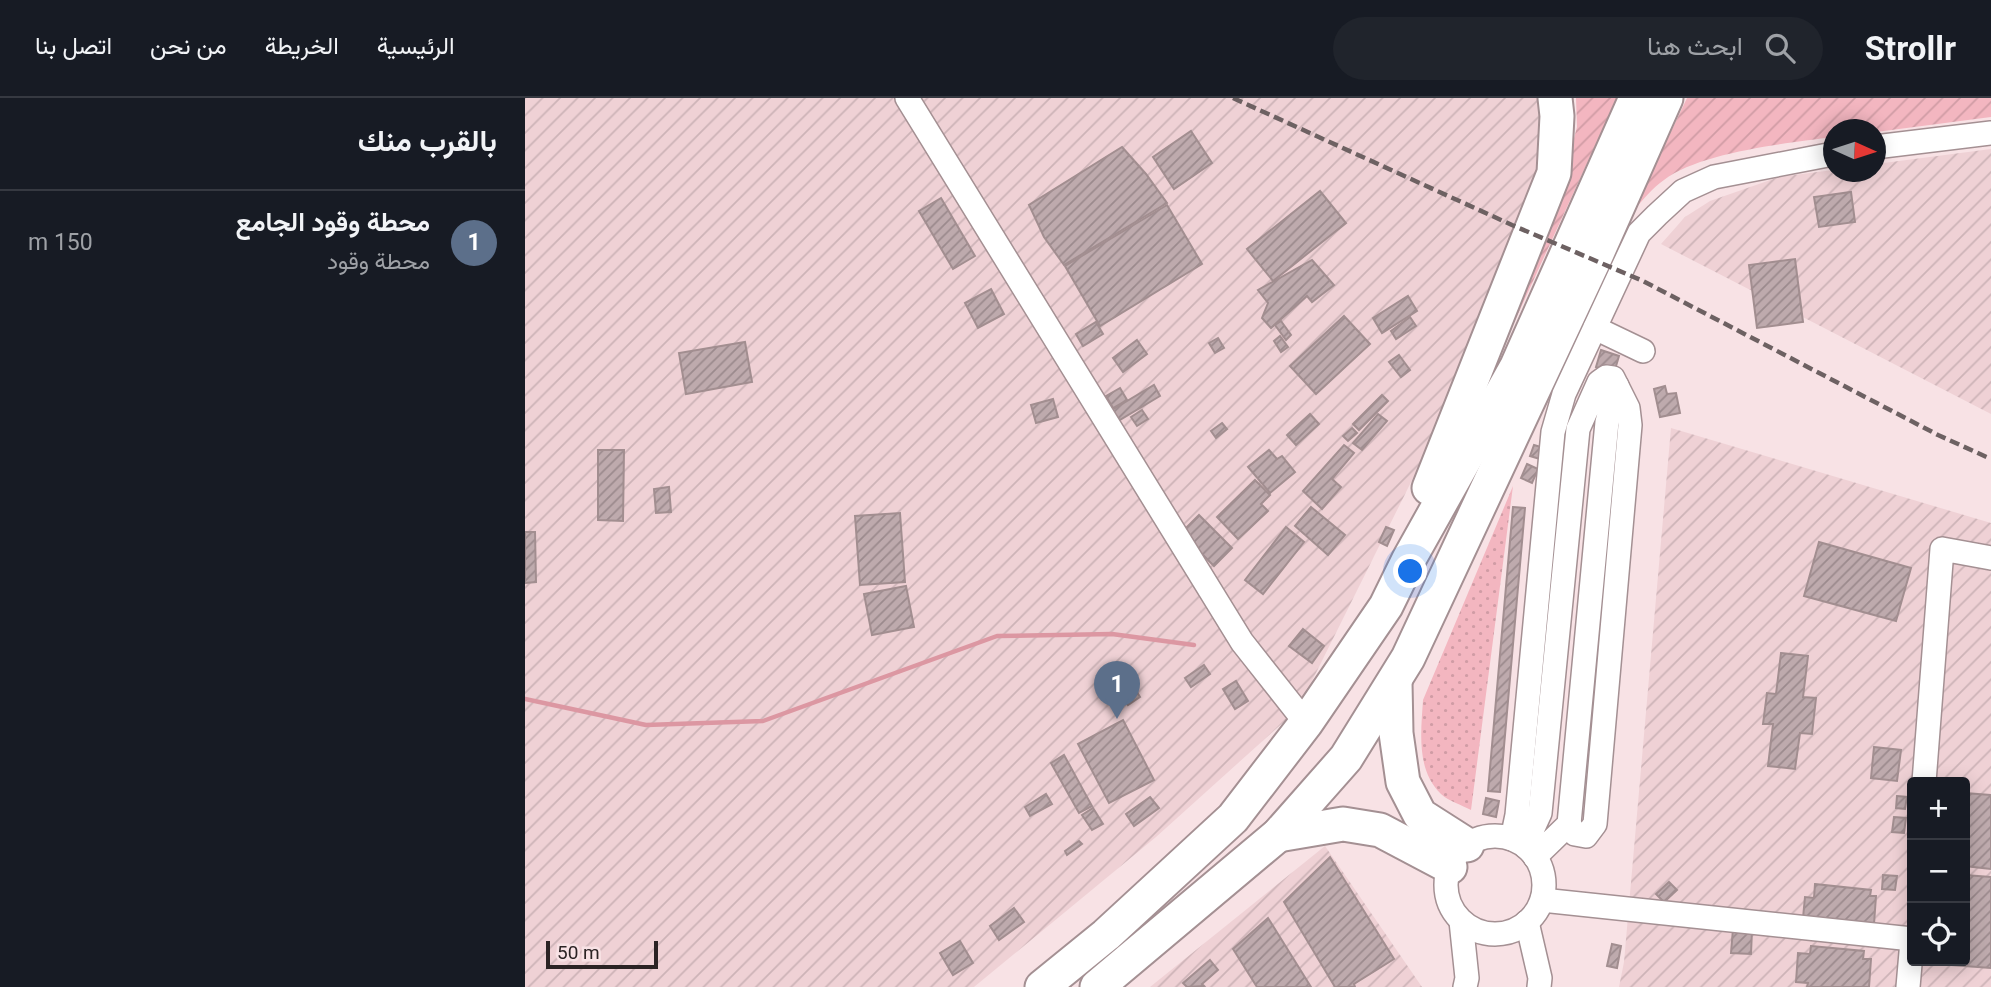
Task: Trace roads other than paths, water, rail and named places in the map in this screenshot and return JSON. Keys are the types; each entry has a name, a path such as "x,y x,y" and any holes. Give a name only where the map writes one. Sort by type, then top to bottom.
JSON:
{"highway":[{"path":"1409,559 1431,482 1553,173 1557,116 1555,98"},
{"path":"1042,987 1106,935 1233,818 1306,723 1386,606 1409,559 1517,366 1636,98"},
{"path":"1097,987 1278,835 1346,758 1395,682 1545,366 1666,98"},
{"path":"1395,682 1396,733 1403,782 1420,815 1458,856"},
{"path":"1278,835 1343,824 1380,830 1458,856"}],"street":[{"path":"907,98 1242,642 1306,723"},
{"path":"1886,146 1991,133"},
{"path":"1524,848 1518,801 1553,432 1564,394 1639,233 1683,191 1714,177 1823,156"},
{"path":"1595,328 1643,351"},
{"path":"1606,377 1613,378 1617,386 1607,422 1569,824 1524,848 1541,813 1578,429 1599,382 1606,377"},
{"path":"1924,777 1942,549 1991,558"},
{"path":"1497,836 1524,848 1542,871 1544,886 1542,900 1527,922 1515,930 1487,934 1461,921 1447,896 1446,881 1458,856 1481,838 1497,836"},
{"path":"1542,900 1907,939"},
{"path":"1461,921 1467,978 1465,987"},
{"path":"1527,922 1540,978 1539,987"},
{"path":"1908,987 1910,966"}],"waterway":[{"path":"525,699 646,725 763,721 997,636 1112,634 1194,645"}],"railway":[{"path":"1233,98 1512,225 1643,281 1938,435 1991,459"}],"place":[{"name":"محطة وقود الجامع","path":"1117,719"}]}
